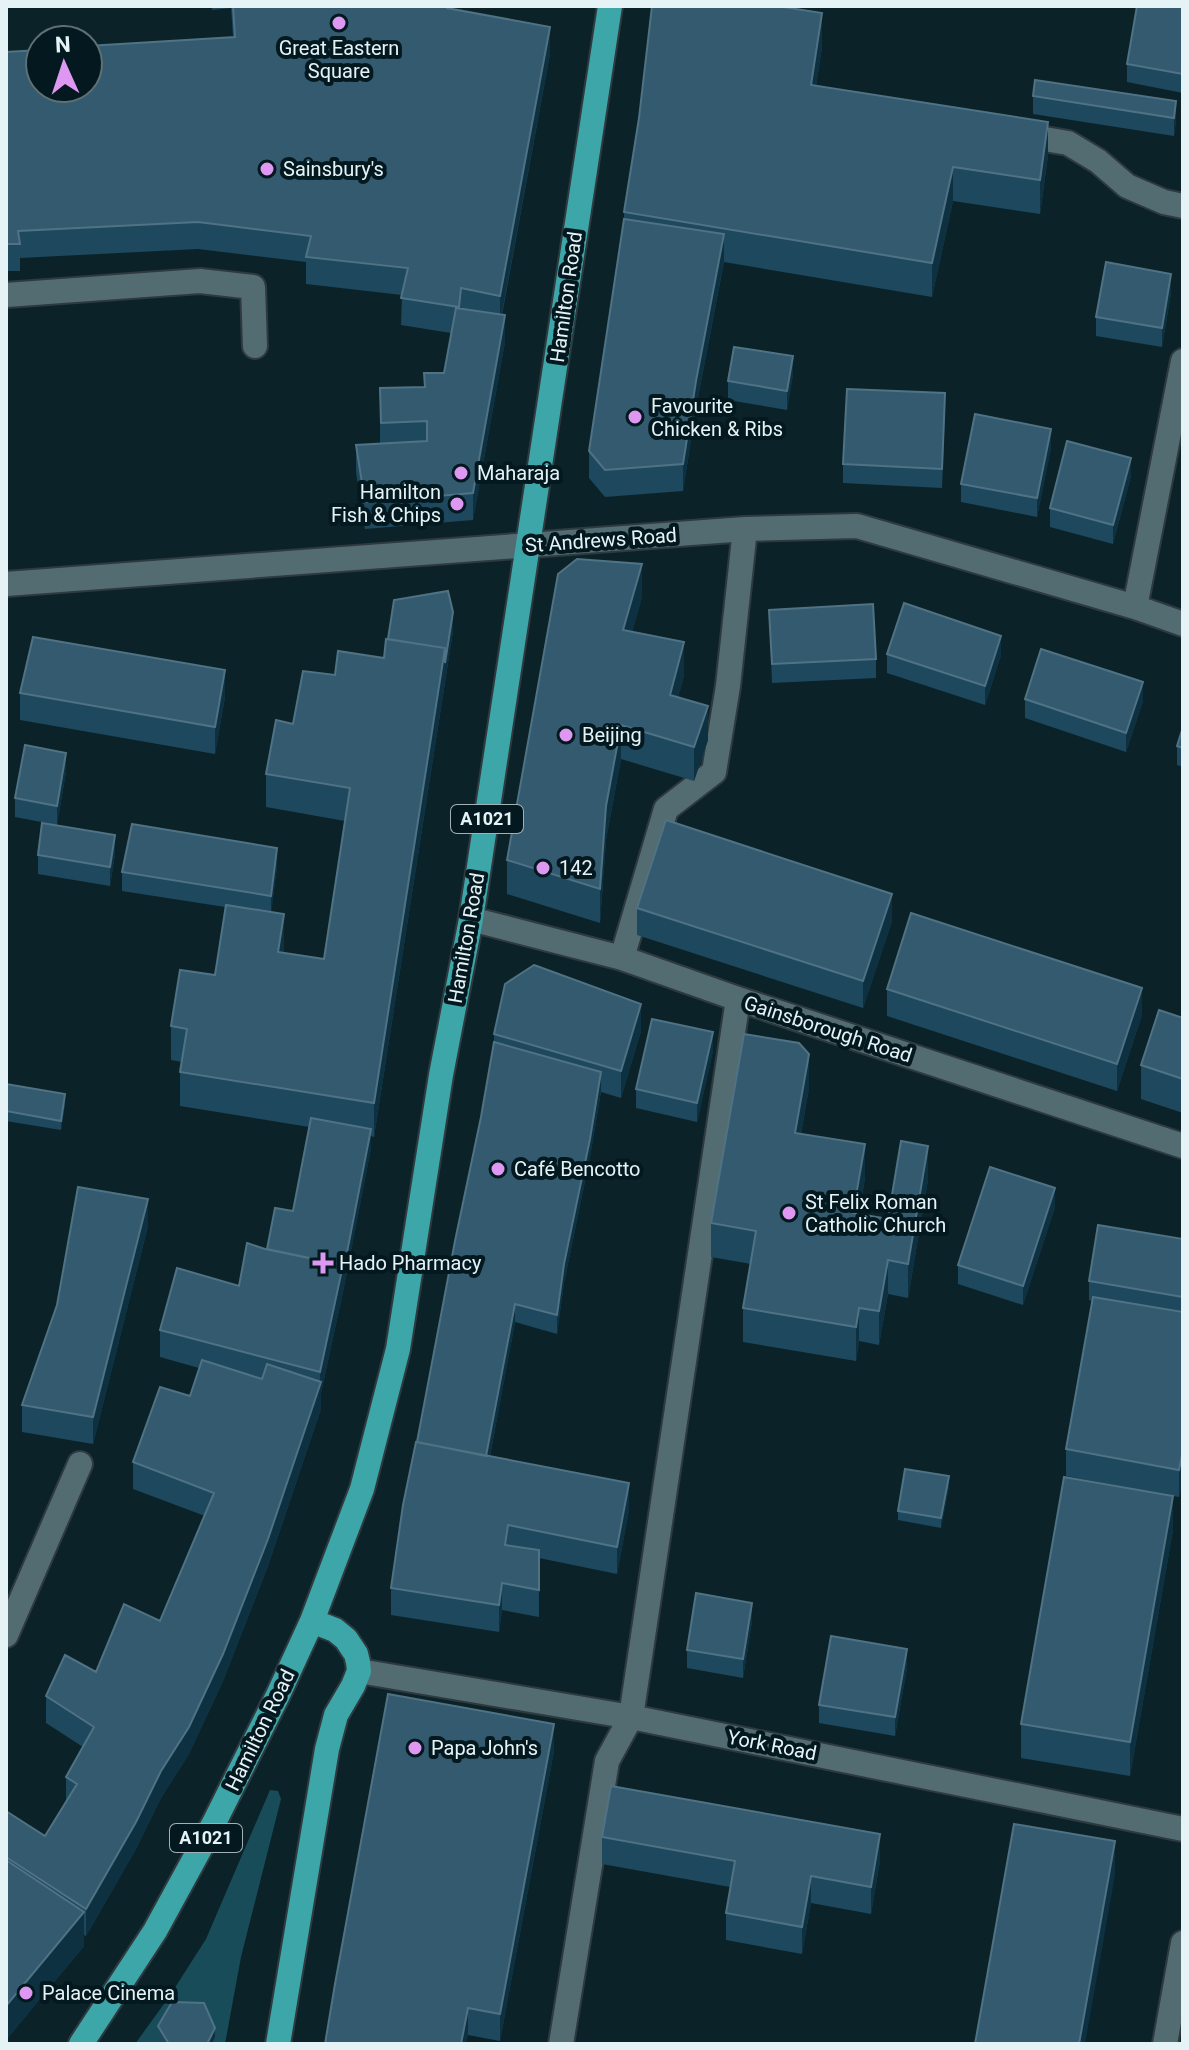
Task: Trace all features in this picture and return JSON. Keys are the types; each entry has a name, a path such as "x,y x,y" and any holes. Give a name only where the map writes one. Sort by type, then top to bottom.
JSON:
{"main road":[{"name":"Hamilton Road","path":"81,2044 155,1931 200,1850 312,1621 362,1489 398,1349 441,1075 471,919 610,6"},
{"path":"278,2044 327,1749 336,1715 359,1671 356,1654 346,1639 335,1630 312,1621"}],"street":[{"path":"992,130 1068,143 1098,161 1127,186 1164,202 1183,206"},
{"path":"6,295 200,281 253,287 255,346"},
{"path":"1135,607 1183,361"},
{"name":"St Andrews Road","path":"6,584 745,529 857,526 1135,607 1183,624"},
{"path":"622,958 666,809 714,772 728,686 745,529"},
{"name":"Gainsborough Road","path":"471,919 622,958 1183,1146"},
{"path":"561,2044 607,1761 631,1717 738,999"},
{"path":"6,1635 80,1464"},
{"name":"York Road","path":"359,1671 631,1717 1183,1829"},
{"path":"1165,2044 1183,1943"}],"shaded area":[{"path":"270,1790 278,1791 281,1799 241,1957 225,2044 135,2044 206,1939"}],"building":[{"name":"Sainsbury's","path":"233,6 446,6 550,27 500,296 461,288 459,307 401,298 408,268 306,257 311,236 198,222 18,231 20,244 6,244 6,52 24,51 24,104 104,104 104,45 235,37"},
{"path":"652,6 777,6 822,13 811,85 1048,122 1040,180 953,167 932,263 624,212"},
{"path":"1137,6 1183,6 1183,74 1127,64"},
{"path":"1035,80 1176,101 1174,118 1033,96"},
{"path":"624,219 724,234 683,464 605,470 589,451"},
{"path":"1106,262 1171,274 1162,328 1096,317"},
{"path":"456,308 505,315 473,493 365,502 356,445 427,441 427,421 381,423 380,388 425,387 424,373 444,373"},
{"path":"734,347 793,356 787,391 728,381"},
{"path":"847,389 945,393 942,469 843,464"},
{"path":"975,414 1051,429 1037,498 961,484"},
{"path":"1067,441 1131,458 1113,525 1050,508"},
{"path":"577,559 642,564 623,630 684,642 670,695 708,706 694,747 621,725 606,806 600,889 507,860 558,574"},
{"path":"448,591 453,612 445,663 445,648 388,639 394,600"},
{"path":"904,603 1001,636 985,686 887,654"},
{"path":"873,604 876,659 772,664 769,610"},
{"path":"33,637 225,670 215,727 20,693"},
{"path":"386,639 445,648 374,1103 180,1072 187,1029 171,1026 180,970 215,975 226,905 284,914 278,952 324,959 350,788 266,774 276,720 293,724 303,671 335,675 338,651 384,658"},
{"path":"1041,649 1143,682 1126,733 1025,699"},
{"path":"1183,727 1183,748 1177,746"},
{"path":"25,745 66,753 57,806 15,798"},
{"path":"666,820 892,894 863,981 637,908"},
{"path":"42,823 115,835 110,867 38,855"},
{"path":"132,824 277,848 271,896 122,872"},
{"path":"911,913 1142,988 1117,1064 887,989"},
{"path":"534,965 641,1004 621,1071 494,1034 505,984"},
{"path":"1159,1010 1183,1018 1183,1079 1141,1065"},
{"path":"652,1019 713,1032 697,1103 636,1089"},
{"name":"St Felix Roman Catholic Church","path":"744,1034 799,1043 809,1054 795,1133 865,1144 853,1213 888,1219 901,1141 928,1146 908,1264 888,1260 879,1311 859,1308 856,1327 743,1308 756,1231 711,1223"},
{"path":"494,1042 601,1072 557,1315 515,1304 486,1456 417,1442"},
{"path":"6,1084 65,1094 61,1121 6,1111"},
{"path":"311,1118 371,1129 343,1273 343,1265 267,1249 275,1208 293,1211"},
{"path":"990,1167 1055,1188 1023,1286 958,1265"},
{"path":"78,1187 148,1199 93,1417 22,1405 57,1305"},
{"path":"1098,1225 1183,1239 1183,1297 1089,1281"},
{"path":"247,1243 343,1265 320,1372 160,1330 177,1268 239,1286"},
{"path":"1093,1297 1183,1312 1183,1450 1179,1470 1066,1449"},
{"path":"202,1360 262,1379 267,1364 321,1382 268,1539 223,1654 189,1727 161,1771 86,1909 6,1857 6,1811 45,1836 77,1784 66,1777 94,1727 46,1696 65,1655 96,1672 124,1604 160,1621 214,1493 133,1462 160,1387 190,1396"},
{"path":"416,1442 629,1483 617,1547 508,1525 505,1545 539,1550 539,1590 502,1583 499,1605 391,1588"},
{"path":"905,1469 949,1476 941,1518 898,1511"},
{"path":"1064,1477 1173,1496 1130,1742 1021,1724"},
{"path":"696,1593 752,1603 743,1659 687,1650"},
{"path":"831,1636 907,1649 895,1717 819,1705"},
{"path":"388,1694 554,1724 500,2014 468,2008 461,2044 325,2044"},
{"path":"611,1786 880,1834 871,1887 811,1876 802,1927 726,1913 735,1861 602,1837"},
{"path":"1014,1824 1115,1841 1079,2044 975,2044"},
{"path":"6,1860 84,1912 6,2006"},
{"path":"172,2002 204,2003 215,2028 207,2044 169,2044 158,2026"}],"place":[{"name":"Great Eastern Square","path":"339,23"},
{"name":"Sainsbury's","path":"267,169"},
{"name":"Favourite Chicken & Ribs","path":"635,417"},
{"name":"Maharaja","path":"461,473"},
{"name":"Hamilton Fish & Chips","path":"457,504"},
{"name":"Beijing","path":"566,735"},
{"name":"142","path":"543,868"},
{"name":"Café Bencotto","path":"498,1169"},
{"name":"St Felix Roman Catholic Church","path":"789,1213"},
{"name":"Hado Pharmacy","path":"323,1263"},
{"name":"Papa John's","path":"415,1748"},
{"name":"Palace Cinema","path":"26,1993"}]}
